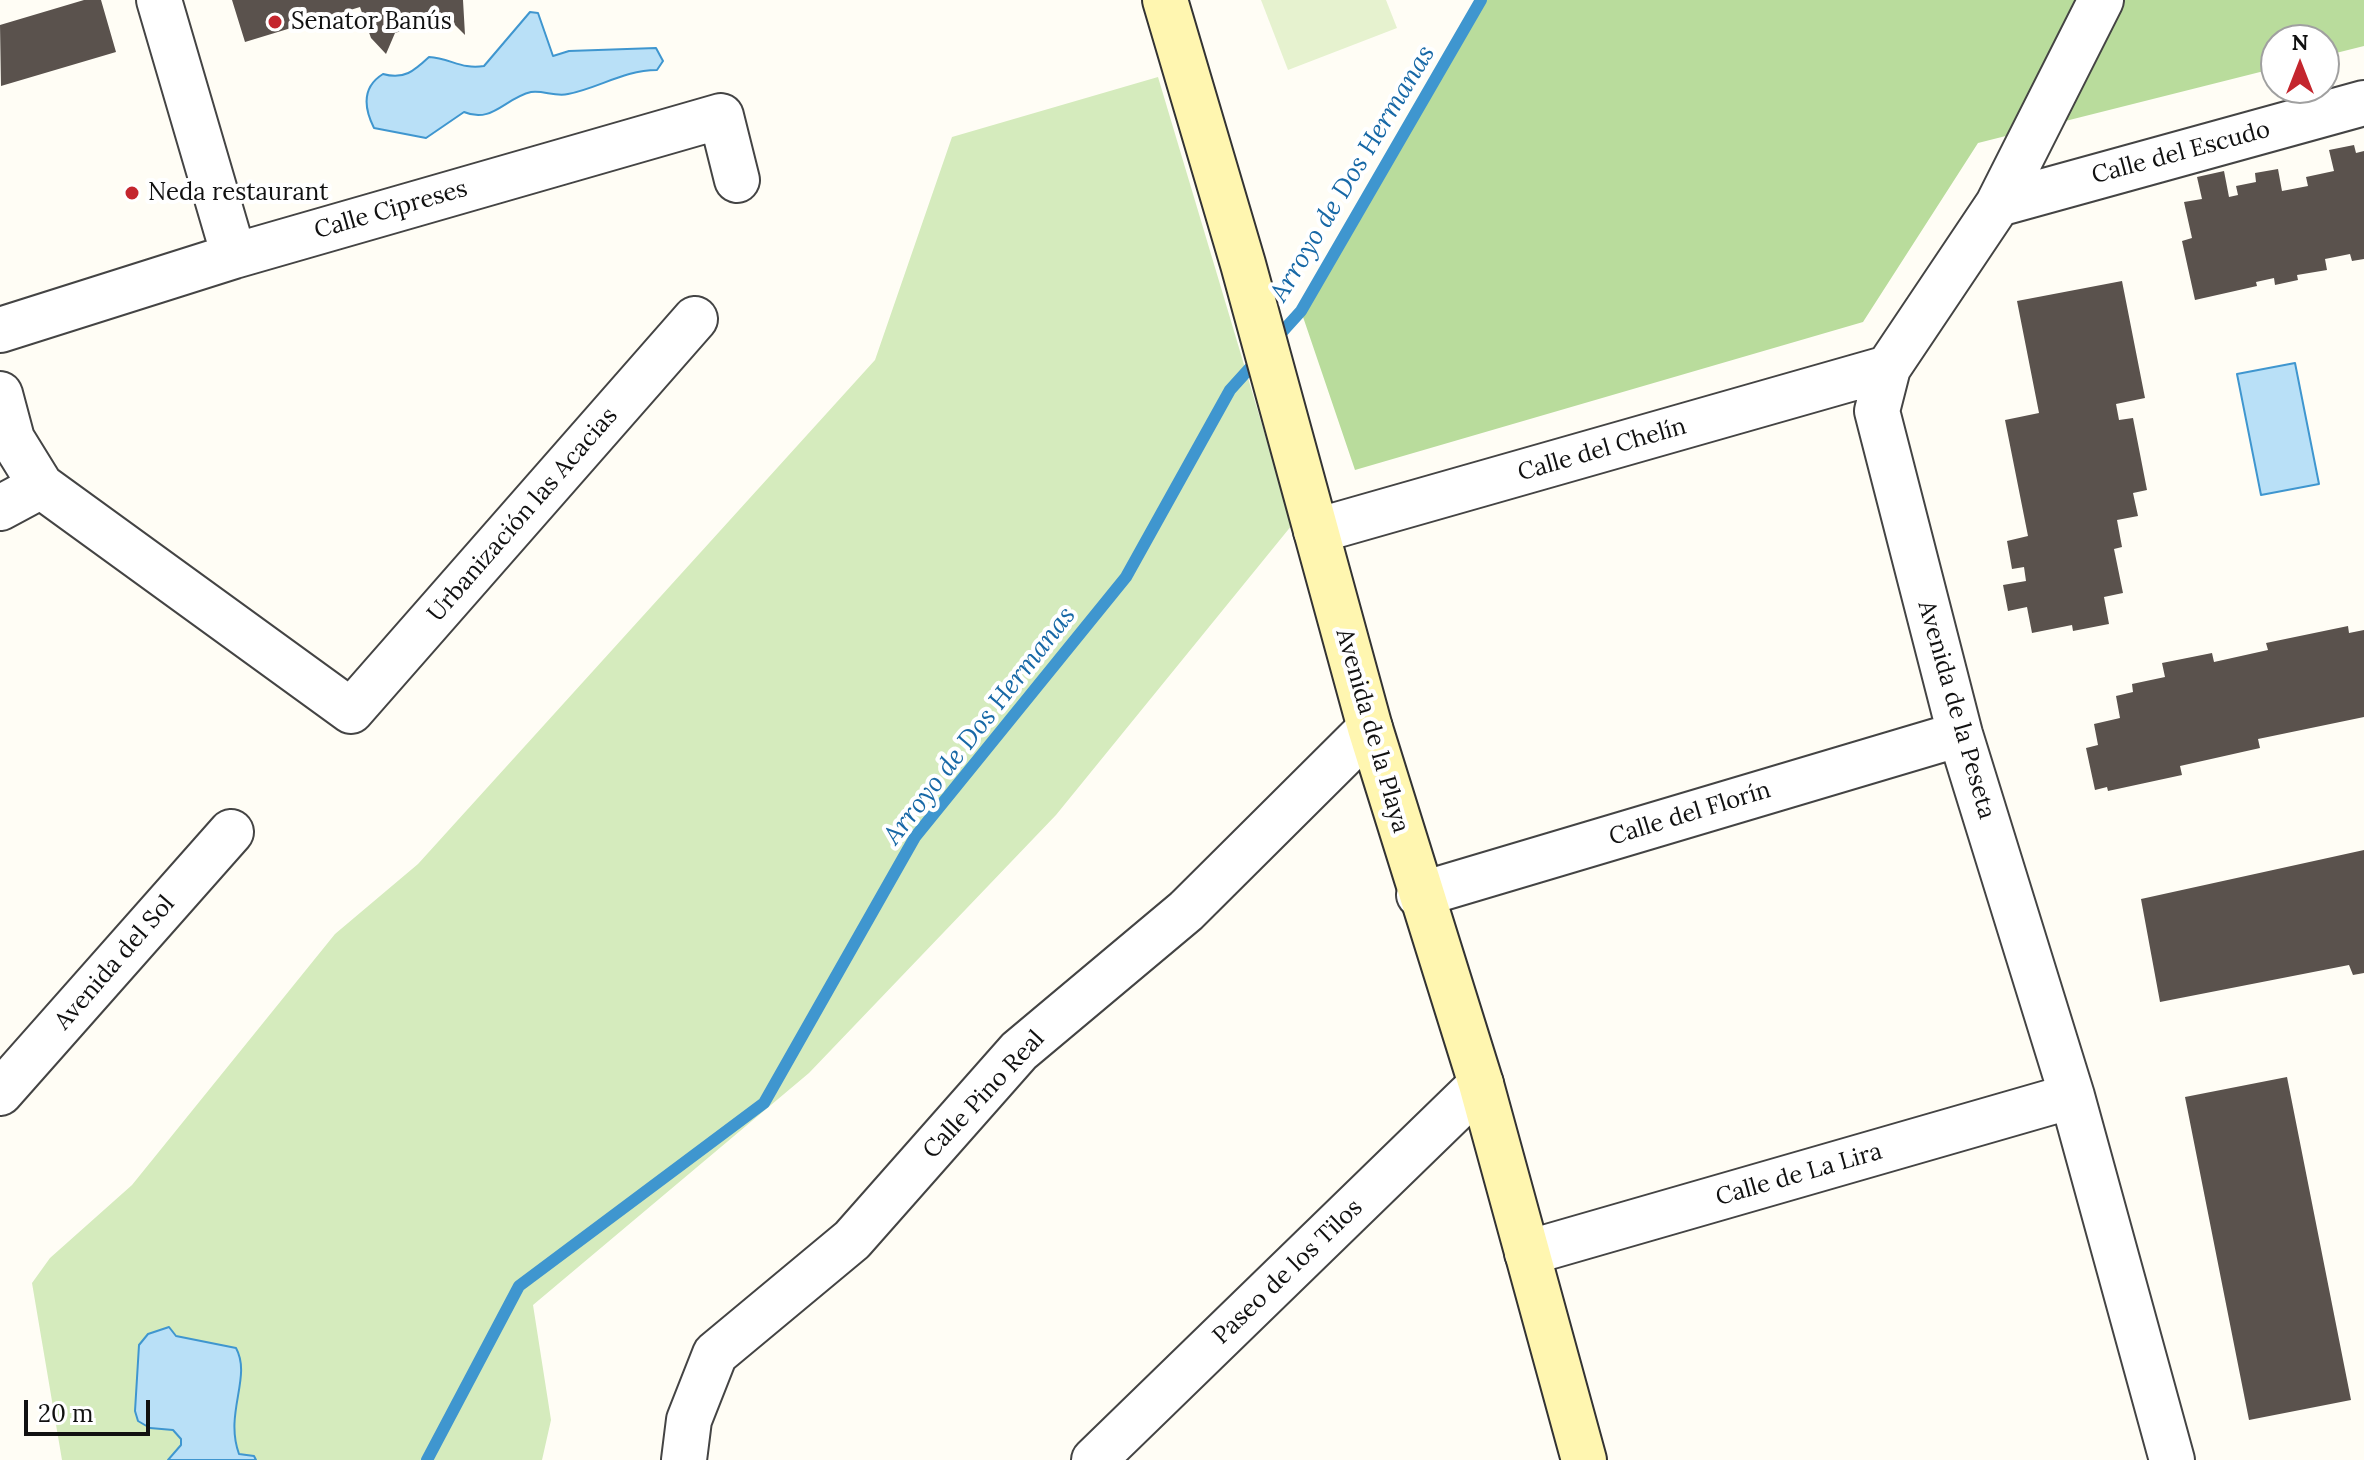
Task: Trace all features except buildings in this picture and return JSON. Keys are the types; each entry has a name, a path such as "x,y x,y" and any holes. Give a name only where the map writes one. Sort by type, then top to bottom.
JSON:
{"street":[{"path":"159,0 234,256"},
{"name":"Avenida de la Playa","path":"1165,0 1243,264 1370,728 1419,895 1481,1084 1584,1460"},
{"name":"Avenida de la Peseta","path":"2101,0 1998,204 1888,368 1877,411 1960,734 2072,1096 2172,1460"},
{"name":"Calle del Escudo","path":"1998,204 2364,103"},
{"name":"Calle Cipreses","path":"0,330 234,256 721,116 737,180"},
{"name":"Urbanización las Acacias","path":"41,486 351,711 695,319"},
{"name":"Calle del Chelín","path":"1316,531 1888,368"},
{"path":"0,394 12,439 41,486 0,508"},
{"name":"Calle Pino Real","path":"684,1460 689,1420 715,1354 852,1240 1019,1051 1186,911 1370,728"},
{"name":"Calle del Florín","path":"1419,895 1960,734"},
{"name":"Avenida del Sol","path":"0,1093 231,832"},
{"name":"Paseo de los Tilos","path":"1094,1460 1481,1084"},
{"name":"Calle de La Lira","path":"1527,1253 2072,1096"}],"green space":[{"path":"1261,0 1386,0 1397,28 1288,70"},
{"path":"1481,0 2364,0 2364,46 2340,52 2340,24 2260,24 2260,72 1978,143 1863,322 1355,470 1301,311"},
{"path":"1158,77 1292,525 1056,815 809,1073 533,1305 551,1420 542,1460 62,1460 32,1283 50,1258 132,1185 335,934 418,864 875,360 952,137"}],"water":[{"path":"530,12 538,13 553,56 569,51 656,48 663,61 657,70 634,73 579,91 563,95 531,92 491,113 474,115 464,112 426,138 374,128 368,113 367,98 376,79 383,74 397,76 408,73 429,57 469,66 484,66"},
{"path":"2295,363 2319,484 2261,495 2237,374"},
{"path":"169,1327 176,1336 236,1348 241,1371 235,1439 239,1454 254,1456 256,1460 168,1460 181,1445 181,1439 173,1430 150,1428 138,1421 135,1411 139,1345 148,1334"}],"waterway":[{"name":"Arroyo de Dos Hermanas","path":"1273,342 1301,311 1481,0"},
{"name":"Arroyo de Dos Hermanas","path":"427,1460 519,1286 764,1103 915,837 1126,577 1230,390 1258,359"}],"place":[{"name":"Senator Banús","path":"275,22"},
{"name":"Neda restaurant","path":"132,193"}]}
